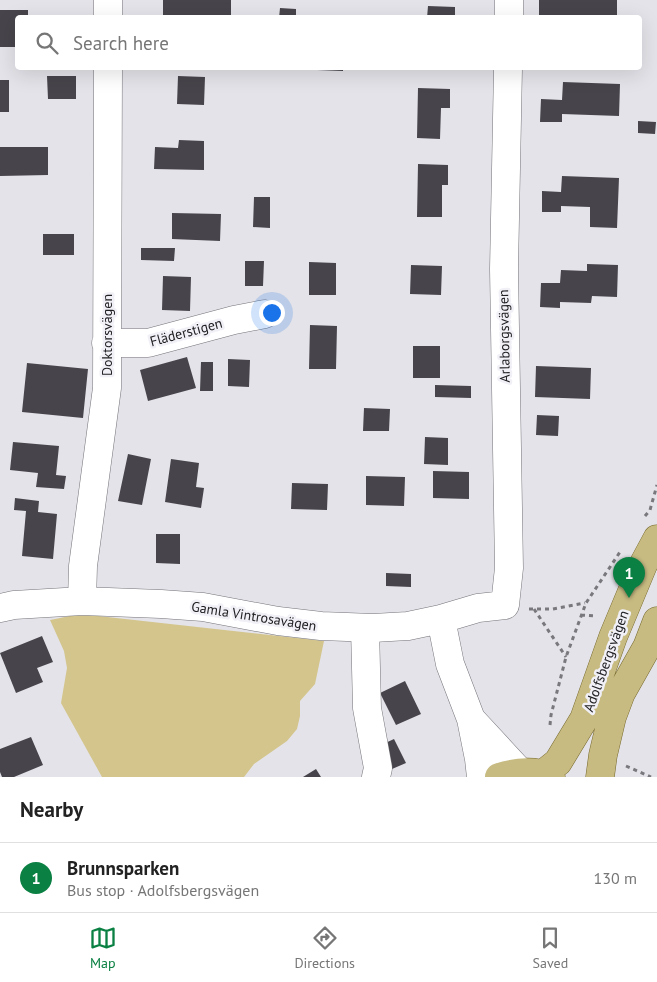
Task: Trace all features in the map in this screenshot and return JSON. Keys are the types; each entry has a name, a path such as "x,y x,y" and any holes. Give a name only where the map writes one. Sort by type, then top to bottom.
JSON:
{"main road":[{"name":"Adolfsbergsvägen","path":"528,775 558,762 584,719 612,637 643,565 657,540"},
{"name":"Adolfsbergsvägen","path":"600,777 612,717 621,693 647,647 657,621"}],"street":[{"path":"108,0 108,15"},
{"path":"509,0 509,15"},
{"name":"Doktorsvägen","path":"82,601 83,566 106,398 108,70"},
{"name":"Arlaborgsvägen","path":"505,605 509,568 504,269 508,70"},
{"name":"Fläderstigen","path":"106,343 148,343 234,320 265,314"},
{"name":"Gamla Vintrosavägen","path":"0,608 82,601 203,606 278,621 365,628 408,626 478,608 505,605"},
{"path":"441,619 450,664 470,719 481,777"},
{"path":"365,628 367,708 378,768 376,777"},
{"path":"470,719 528,775"}],"path":[{"path":"505,605 534,609 553,609 586,603"},
{"path":"534,609 566,657"}],"shaded area":[{"path":"80,614 324,641 315,684 300,701 300,716 297,729 287,741 254,764 244,777 102,777 61,703 67,668 64,651 50,620"}],"building":[{"path":"163,0 231,0 231,15 163,15"},
{"path":"539,0 617,0 617,15 539,15"},
{"path":"428,6 455,7 455,15 427,15"},
{"path":"280,8 296,9 296,15 279,15"},
{"path":"0,10 28,10 28,15 15,15 15,47 0,47"},
{"path":"47,76 76,76 76,99 48,99"},
{"path":"178,76 205,77 204,105 177,104"},
{"path":"0,80 9,80 9,112 0,112"},
{"path":"563,82 620,84 619,116 562,114 562,122 540,122 541,99 562,100"},
{"path":"418,88 450,89 450,108 441,108 440,139 417,138"},
{"path":"638,121 656,122 655,134 638,133"},
{"path":"179,140 204,141 204,170 154,169 155,147 178,148"},
{"path":"0,147 48,147 48,175 0,176"},
{"path":"418,164 448,165 448,185 442,185 442,217 417,217"},
{"path":"562,176 619,178 617,228 590,227 590,207 561,206 561,212 542,212 542,191 561,192"},
{"path":"254,197 270,197 270,228 253,227"},
{"path":"172,213 221,214 220,241 172,239"},
{"path":"43,234 74,234 74,255 43,255"},
{"path":"141,248 175,248 174,261 141,260"},
{"path":"245,261 264,261 263,286 245,286"},
{"path":"309,262 336,263 336,295 309,295"},
{"path":"587,264 618,265 617,297 592,296 591,303 560,302 560,308 540,307 541,283 560,283 561,270 587,271"},
{"path":"411,265 442,266 441,295 410,294"},
{"path":"163,276 191,277 190,311 162,310"},
{"path":"310,325 337,326 336,369 309,369"},
{"path":"413,346 440,346 440,378 413,378"},
{"path":"187,357 196,388 148,401 140,370"},
{"path":"228,359 250,360 249,387 228,386"},
{"path":"201,362 213,362 213,391 200,391"},
{"path":"27,363 88,369 83,418 22,412"},
{"path":"536,366 591,368 590,399 535,397"},
{"path":"435,385 471,386 471,398 435,397"},
{"path":"364,408 390,409 389,431 363,431"},
{"path":"537,415 559,416 558,436 536,435"},
{"path":"425,437 448,438 448,465 424,464"},
{"path":"13,442 59,446 56,475 66,476 64,489 36,487 38,473 10,470"},
{"path":"128,454 151,459 142,505 118,501"},
{"path":"171,459 199,463 196,487 204,488 201,508 165,502"},
{"path":"433,471 469,472 469,499 433,498"},
{"path":"366,476 405,477 404,506 366,505"},
{"path":"292,483 328,484 327,510 291,509"},
{"path":"15,498 39,501 38,512 57,514 53,559 22,556 26,511 14,510"},
{"path":"156,534 180,534 180,564 156,563"},
{"path":"386,573 411,574 411,587 386,586"},
{"path":"42,636 53,662 37,668 43,682 16,693 0,653"},
{"path":"405,681 421,714 396,725 380,693"},
{"path":"31,737 43,765 14,777 2,777 0,772 0,749"},
{"path":"394,739 406,763 392,769 381,745"},
{"path":"316,769 321,777 303,777"}],"place":[{"name":"Brunnsparken","path":"629,598"}]}
